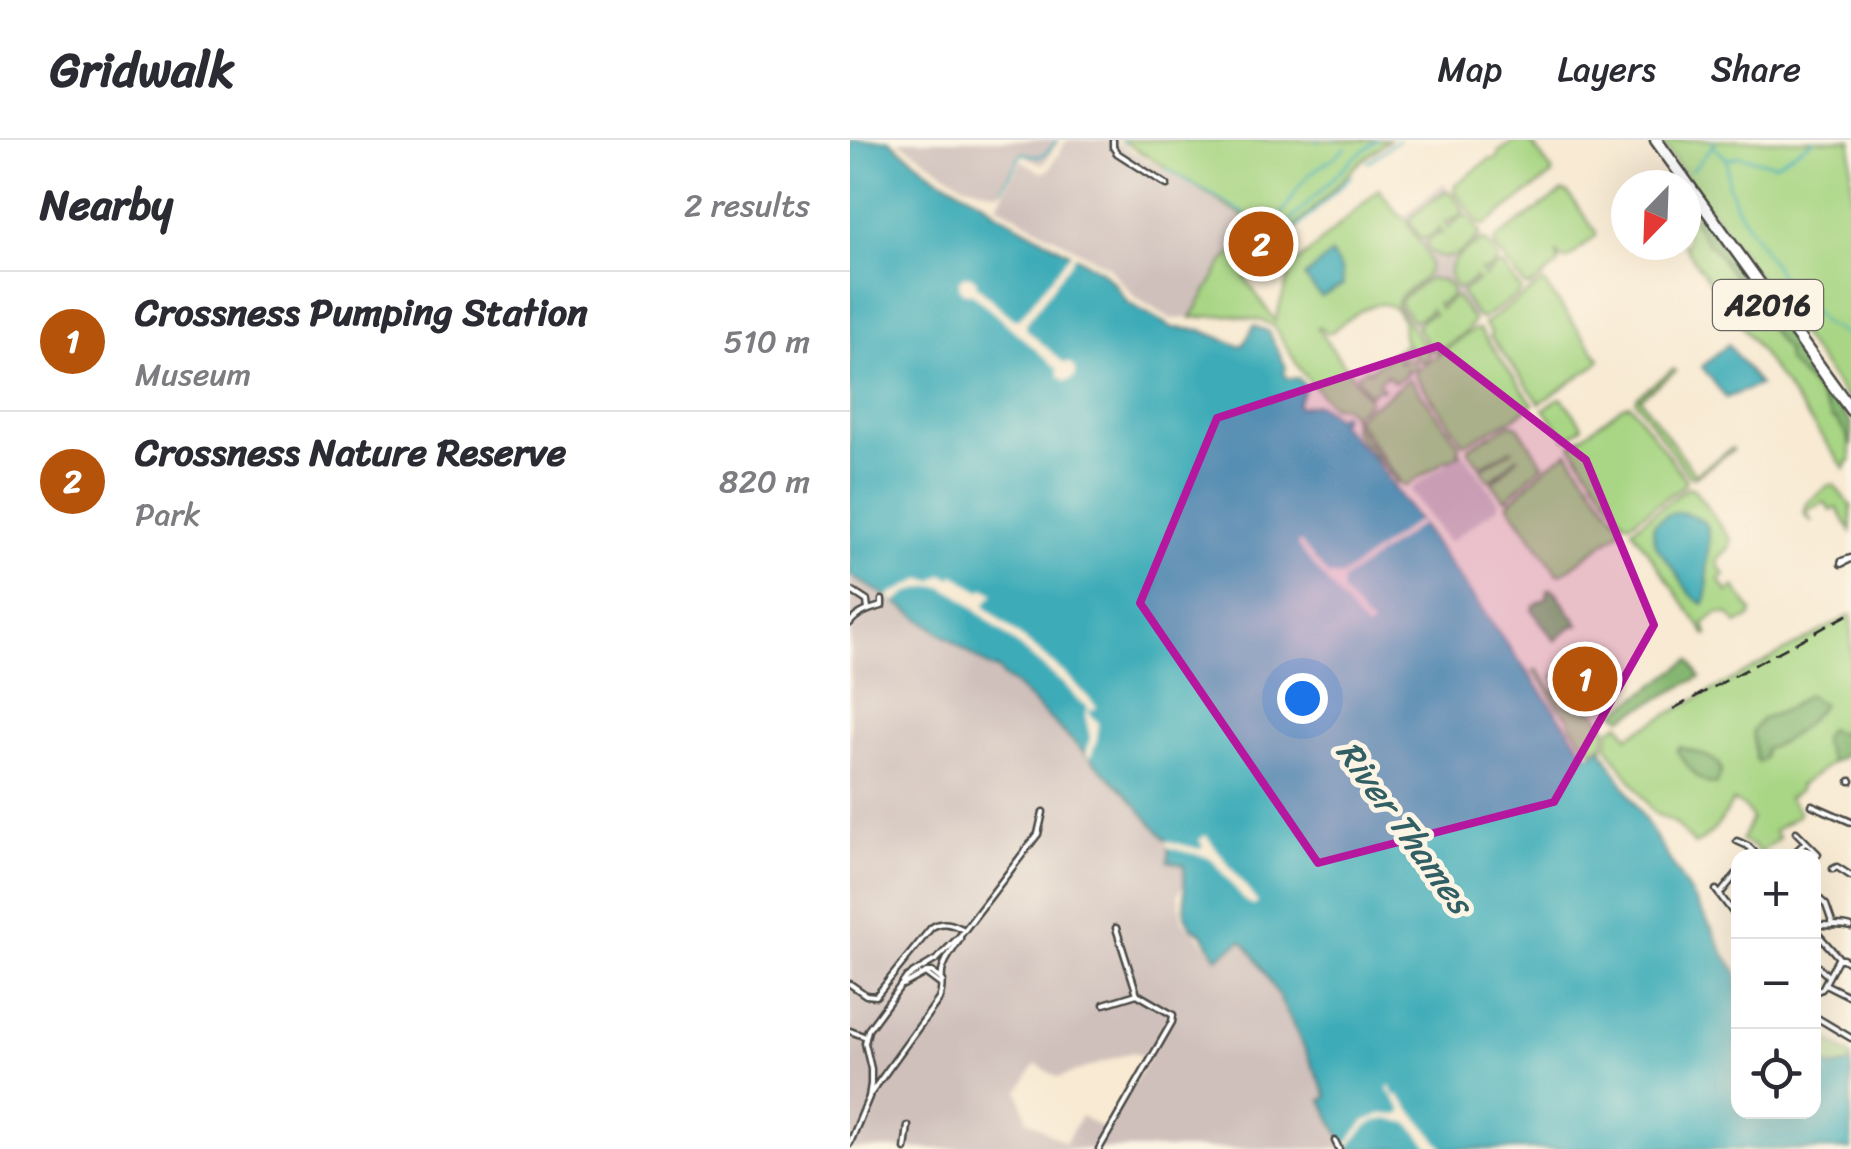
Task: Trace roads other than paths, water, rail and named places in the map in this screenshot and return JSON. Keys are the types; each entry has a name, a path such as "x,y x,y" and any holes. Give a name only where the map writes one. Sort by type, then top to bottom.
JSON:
{"main road":[{"name":"A2016","path":"1653,140 1672,170"},
{"name":"A2016","path":"1653,140 1851,410"},
{"name":"A2016","path":"1701,212 1851,419"}],"street":[{"path":"1114,140 1114,151 1168,185"},
{"path":"850,590 867,601 882,600 882,606 868,610 850,624"},
{"path":"867,601 868,610"},
{"path":"1812,805 1851,822"},
{"path":"869,1097 871,1069 866,1037 877,1016 906,977 937,960 962,933 1038,834 1043,812"},
{"path":"1796,832 1813,849"},
{"path":"1737,842 1750,849"},
{"path":"1799,849 1806,843"},
{"path":"1832,869 1837,867 1851,876"},
{"path":"1731,879 1718,892 1731,910"},
{"path":"1821,899 1833,924"},
{"path":"850,984 869,996 879,994 935,924 947,924 962,933"},
{"path":"1821,924 1851,925"},
{"path":"1099,1149 1173,1015 1137,994 1116,928"},
{"path":"850,1143 869,1097 939,1000 945,962 962,933"},
{"path":"1821,938 1840,959 1851,964"},
{"path":"1821,990 1840,959"},
{"path":"929,964 942,973"},
{"path":"1821,970 1828,976"},
{"path":"899,987 930,971 943,984"},
{"path":"1825,984 1851,997"},
{"path":"1104,1004 1137,994"},
{"path":"1821,1020 1851,1038"},
{"path":"850,1031 866,1037"},
{"path":"871,1069 877,1074 886,1072"},
{"path":"905,1149 908,1126"},
{"path":"1334,1141 1338,1149"}],"water":[{"name":"River Thames","path":"850,140 889,140 936,176 1100,270 1127,302 1173,328 1201,330 1239,346 1254,326 1268,331 1286,367 1284,374 1288,379 1298,378 1306,387 1298,407 1317,404 1336,417 1342,414 1339,423 1372,457 1588,756 1601,748 1714,932 1731,963 1731,1119 1821,1119 1821,1060 1831,1068 1851,1064 1851,1149 1346,1149 1322,1100 1328,1097 1261,966 1241,941 1217,958 1203,934 1191,926 1185,916 1184,865 1168,861 1167,841 1126,793 998,669 850,576"},
{"path":"1331,254 1341,269 1343,285 1321,297 1304,277"},
{"path":"1728,344 1759,385 1726,398 1702,367"},
{"path":"1679,512 1699,519 1708,529 1708,589 1704,604 1689,592 1654,539 1654,524"}],"waterway":[{"path":"1003,188 1022,153 1042,155 1056,140"},
{"path":"1123,144 1125,140"},
{"path":"1315,140 1319,142"},
{"path":"1271,241 1352,159 1377,140"},
{"path":"1368,162 1398,140"},
{"path":"1712,140 1727,159 1728,184 1737,208 1778,272 1823,323 1851,338"},
{"path":"1728,159 1739,156 1775,164 1814,140"},
{"path":"1691,170 1713,145"},
{"path":"1165,168 1265,225 1285,209 1307,177 1346,147"},
{"path":"1295,230 1351,176"},
{"path":"1804,325 1812,311"}],"railway":[{"path":"1673,709 1851,613"}],"place":[{"name":"Crossness Nature Reserve","path":"1261,244"},
{"name":"Crossness Pumping Station","path":"1585,679"}]}
